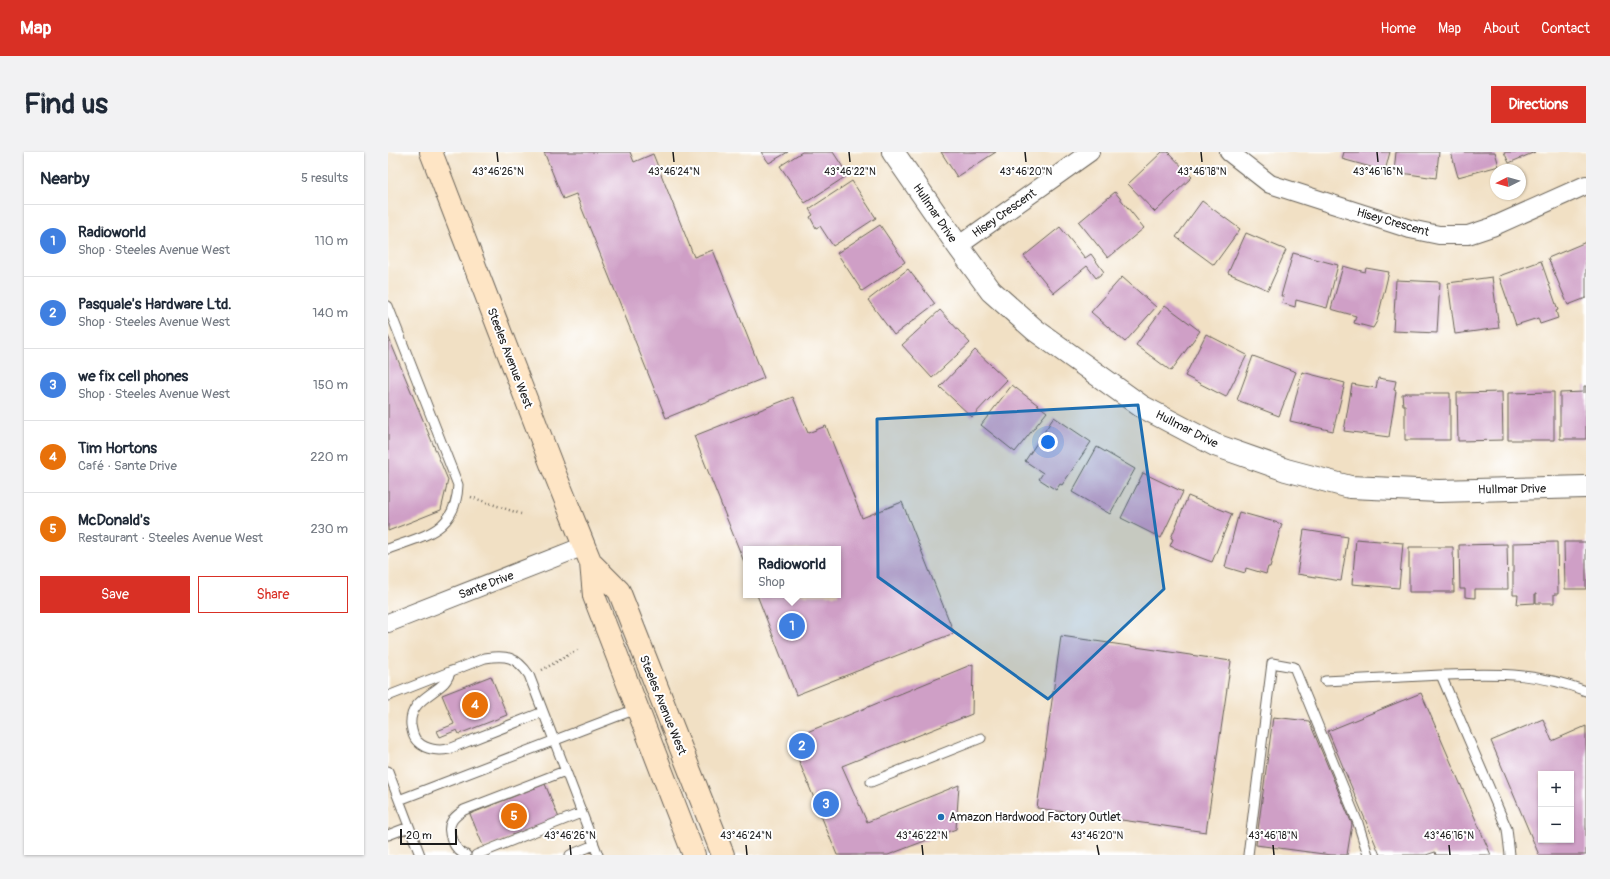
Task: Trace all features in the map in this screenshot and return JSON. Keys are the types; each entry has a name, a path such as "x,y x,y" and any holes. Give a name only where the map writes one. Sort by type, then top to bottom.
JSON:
{"main road":[{"name":"Steeles Avenue West","path":"432,152 553,469 588,554 594,596 636,709 694,855"},
{"name":"Steeles Avenue West","path":"588,554 619,591 723,855"},
{"path":"668,788 692,778"}],"street":[{"name":"Hullmar Drive","path":"893,152 958,246 992,290 1034,330 1141,406 1215,445 1286,470 1350,487 1439,491 1586,487"},
{"name":"Hisey Crescent","path":"958,246 1090,152"},
{"name":"Hisey Crescent","path":"1229,152 1270,184 1410,229 1439,234 1468,235 1492,227 1586,185"},
{"name":"Sante Drive","path":"388,623 588,554"}],"lane":[{"path":"388,306 458,486 457,504 449,518 438,529 388,549"},
{"path":"388,696 485,658 500,656 513,659 521,663 530,678 598,855"},
{"path":"1248,855 1272,663 1294,666 1358,823 1368,855"},
{"path":"451,671 444,684 420,701 412,713 412,732 416,741 422,745 440,751 449,749 543,712"},
{"path":"1325,681 1441,675 1517,674 1554,680 1586,691"},
{"path":"1441,675 1507,829 1510,855"},
{"path":"399,800 636,709"},
{"path":"871,782 980,738"},
{"path":"388,771 420,855"},
{"path":"466,855 456,847 450,832 453,820 458,814 464,810 565,771"},
{"path":"476,855 582,813"},
{"path":"388,835 409,826"},
{"path":"570,855 594,845"}],"path":[{"path":"458,493 521,514"},
{"path":"530,678 578,650"}],"highlighted area":[{"path":"1138,405 1164,589 1048,699 878,577 877,419"}],"building":[{"path":"544,152 630,152 634,162 653,154 694,257 713,250 764,378 666,418 576,194 563,199"},
{"path":"761,152 788,152 769,163"},
{"path":"802,152 833,152 848,175 805,203 780,166"},
{"path":"941,152 996,152 957,177"},
{"path":"1162,152 1168,152 1192,177 1155,212 1128,184"},
{"path":"1344,152 1390,152 1385,171 1342,159"},
{"path":"1396,152 1439,152 1436,178 1394,172"},
{"path":"1451,152 1495,152 1498,164 1490,164 1490,168 1458,177"},
{"path":"1504,152 1535,152 1509,163"},
{"path":"852,181 876,218 833,246 820,226 816,228 810,217 813,215 809,209"},
{"path":"1115,192 1144,228 1108,258 1079,222"},
{"path":"1202,201 1240,229 1214,265 1176,237"},
{"path":"880,225 905,262 862,291 837,253"},
{"path":"1060,227 1085,258 1091,254 1104,272 1096,278 1087,266 1054,293 1024,256"},
{"path":"1246,233 1286,250 1268,290 1228,273"},
{"path":"1586,242 1586,298 1568,305 1548,258"},
{"path":"1293,253 1338,265 1327,308 1296,300 1295,307 1282,303 1284,296 1281,296"},
{"path":"1541,261 1558,310 1556,311 1558,318 1540,324 1538,318 1516,325 1499,276"},
{"path":"1343,266 1365,272 1366,268 1389,272 1377,321 1373,328 1354,323 1356,316 1331,309"},
{"path":"908,269 935,304 894,335 868,300"},
{"path":"1122,277 1156,307 1125,342 1091,312"},
{"path":"1492,277 1499,328 1455,334 1448,283"},
{"path":"1396,280 1440,282 1437,333 1393,331"},
{"path":"1165,305 1200,331 1171,371 1136,345"},
{"path":"940,310 970,343 932,378 902,345"},
{"path":"1206,334 1247,355 1226,397 1185,376"},
{"path":"388,336 448,480 441,510 388,531"},
{"path":"975,350 1007,380 972,417 940,387"},
{"path":"1253,356 1296,372 1279,416 1237,400"},
{"path":"1302,372 1345,383 1333,431 1290,421"},
{"path":"1378,378 1396,381 1394,390 1396,391 1389,437 1344,431 1352,384 1376,388"},
{"path":"1012,385 1047,412 1015,452 981,425"},
{"path":"1584,386 1586,386 1586,439 1560,439 1560,393 1584,392"},
{"path":"1502,392 1503,440 1458,441 1457,393"},
{"path":"1554,392 1554,440 1508,440 1508,393"},
{"path":"1450,393 1450,440 1405,440 1405,405 1403,405 1402,394"},
{"path":"793,397 808,433 826,426 862,518 902,502 954,633 796,695 758,598 841,598 841,546 743,546 743,559 694,436"},
{"path":"1054,417 1091,442 1062,485 1060,484 1056,490 1039,479 1043,473 1025,461"},
{"path":"1097,447 1135,469 1110,514 1072,492"},
{"path":"1143,473 1183,492 1161,538 1121,518"},
{"path":"1188,496 1232,514 1212,562 1170,546 1173,539 1171,538"},
{"path":"1239,512 1282,524 1270,567 1268,567 1266,574 1246,568 1245,573 1225,567"},
{"path":"1304,530 1348,537 1341,581 1297,574"},
{"path":"1356,539 1403,543 1399,588 1352,584"},
{"path":"1557,542 1558,594 1554,594 1554,603 1536,603 1535,594 1535,603 1517,604 1518,595 1513,595 1513,543"},
{"path":"1564,542 1586,542 1586,589 1565,589"},
{"path":"1507,544 1508,589 1475,589 1475,598 1465,597 1465,589 1460,589 1459,545"},
{"path":"1409,547 1453,547 1454,592 1409,592"},
{"path":"1061,636 1231,661 1206,832 1037,808"},
{"path":"973,664 972,714 842,766 867,822 959,785 956,829 888,855 837,855 790,739"},
{"path":"491,676 507,715 459,734 457,730 440,737 437,731 454,724 442,695"},
{"path":"1421,693 1491,855 1436,855 1435,852 1426,855 1380,855 1328,731"},
{"path":"1273,717 1309,721 1352,824 1347,855 1331,855 1256,845"},
{"path":"1543,719 1552,741 1586,726 1586,855 1539,855 1491,741"},
{"path":"545,784 559,818 484,848 470,814"}],"place":[{"name":"Radioworld","path":"792,626"},
{"name":"Tim Hortons","path":"475,705"},
{"name":"Pasquale's Hardware Ltd.","path":"802,746"},
{"name":"we fix cell phones","path":"826,804"},
{"name":"McDonald's","path":"514,816"},
{"name":"Amazon Hardwood Factory Outlet","path":"941,817"}]}
